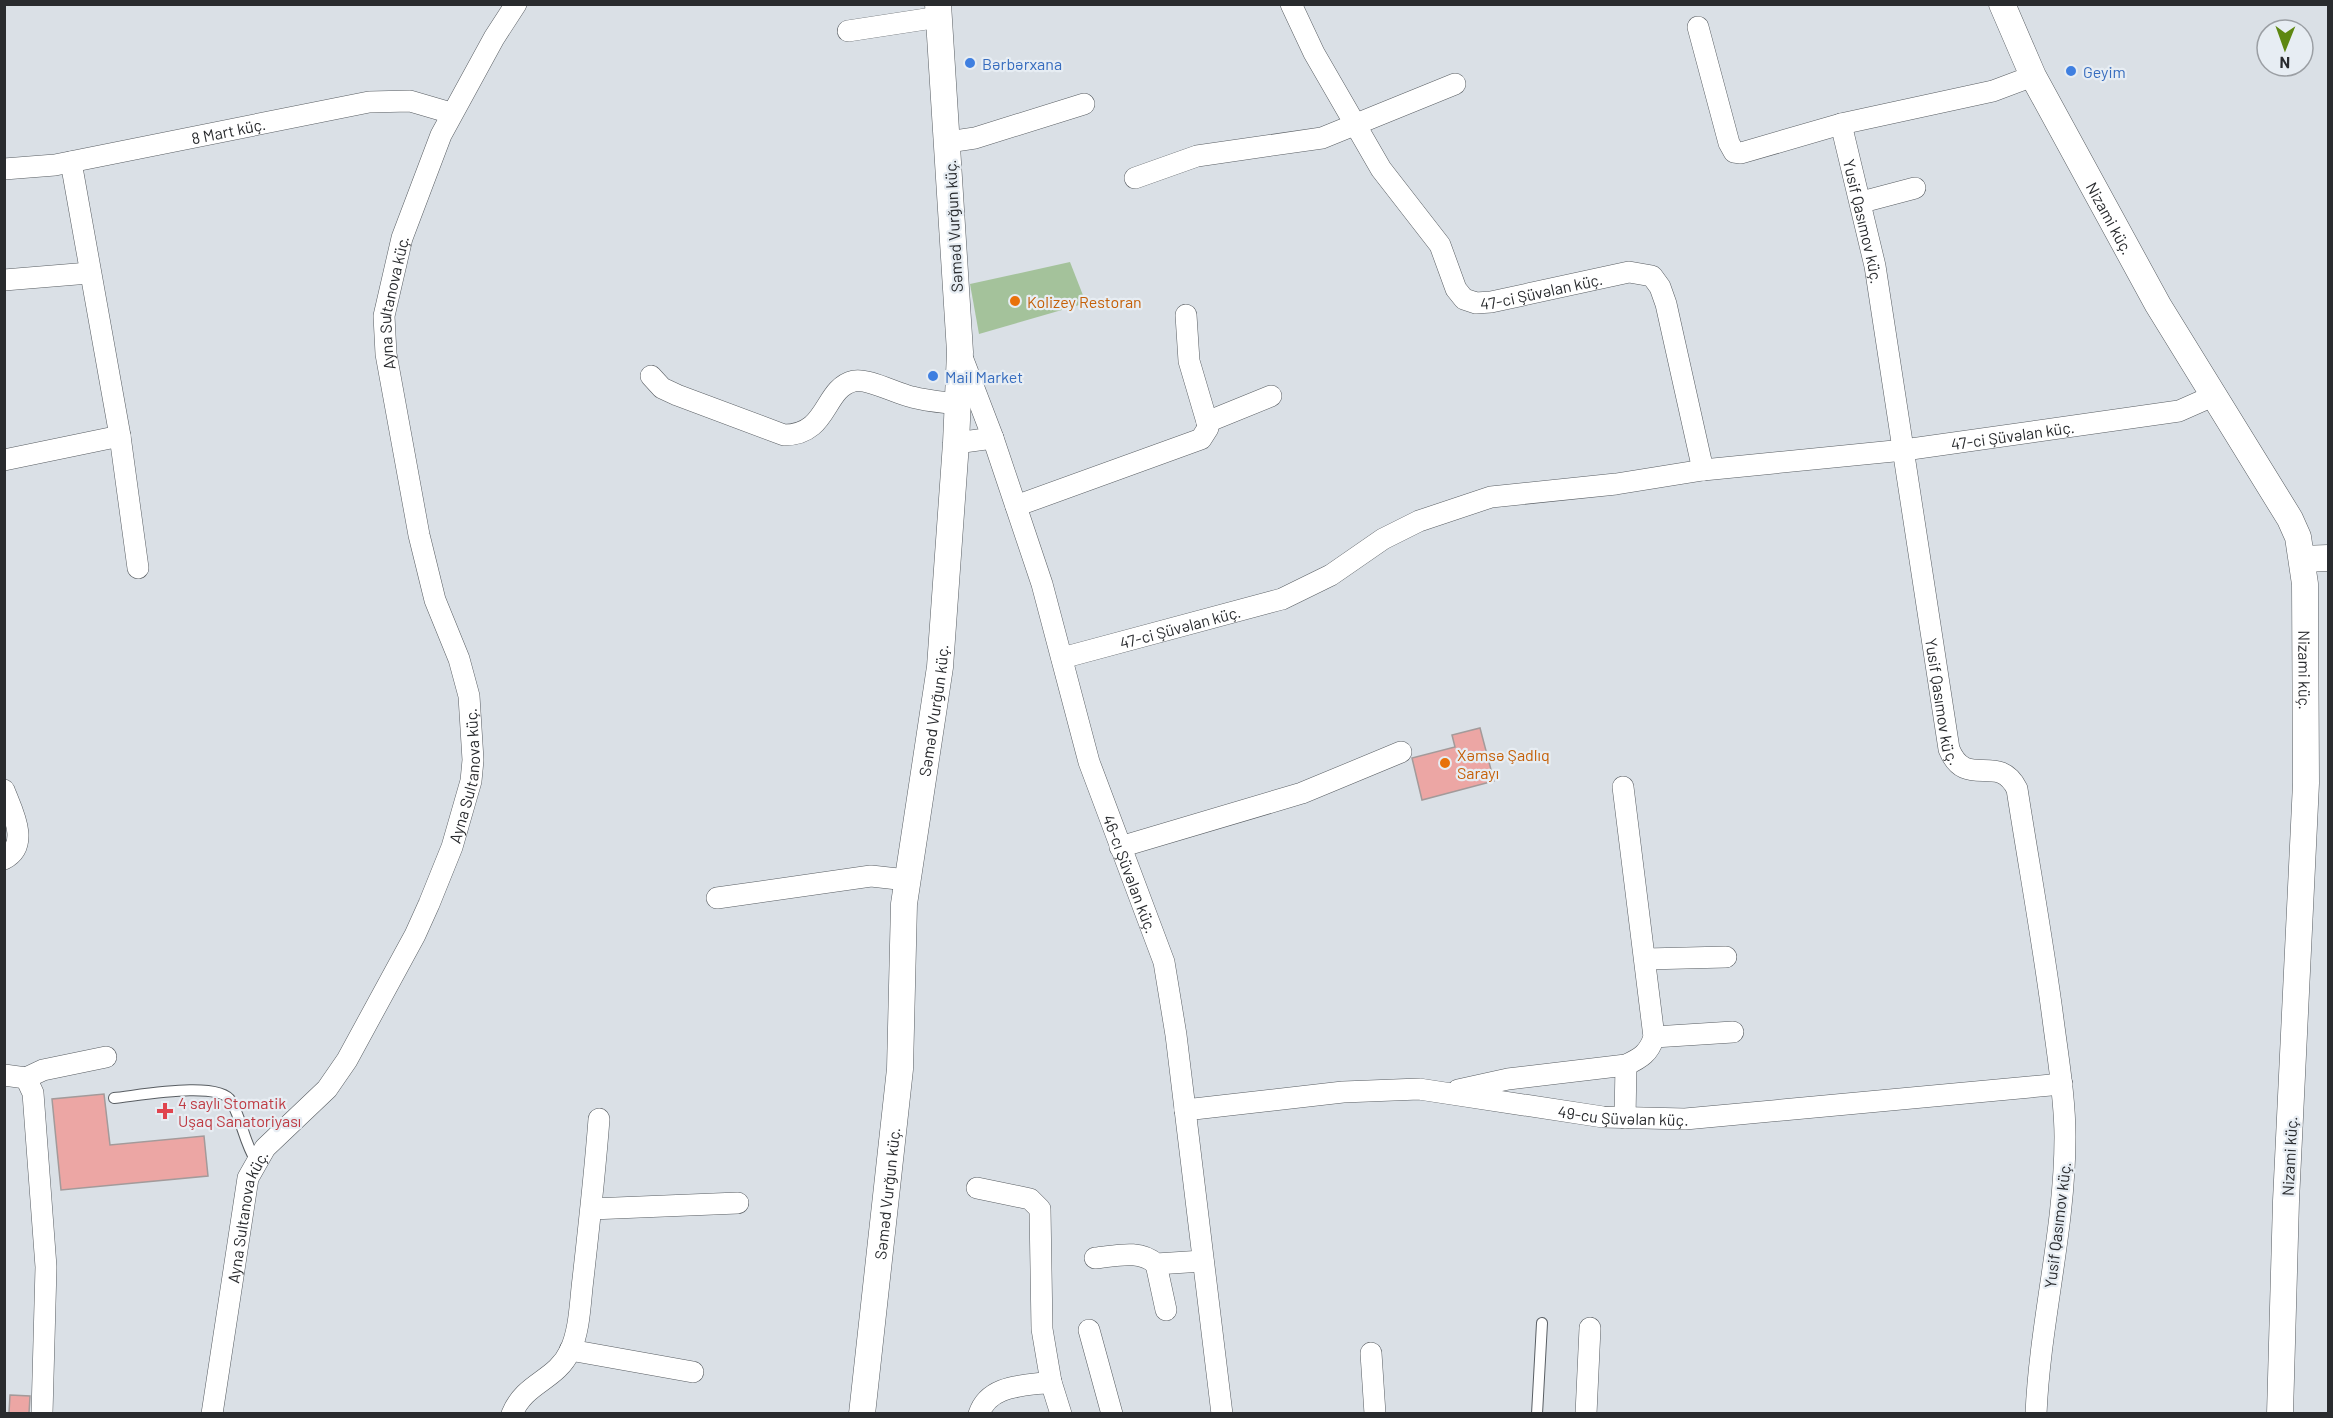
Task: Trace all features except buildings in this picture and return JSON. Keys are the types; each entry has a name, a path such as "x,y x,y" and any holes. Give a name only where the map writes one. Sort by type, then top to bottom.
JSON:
{"street":[{"name":"Ayna Sultanova küç.","path":"212,1413 246,1191 256,1161 276,1136 327,1089 347,1060 415,935 452,846 471,781 473,760 469,696 426,566 383,331 385,301 402,238 452,113 516,4"},
{"name":"47-ci Şüvəlan küç.","path":"1291,4 1314,53 1392,187 1440,245 1456,289 1464,299 1476,303 1491,302 1629,272 1652,276 1660,287 1666,304 1703,470"},
{"name":"Nizami küç.","path":"2001,4 2034,76 2158,305 2290,519 2302,559 2307,611 2306,783 2286,1201 2280,1413"},
{"path":"848,31 939,11"},
{"name":"Səməd Vurğun küç.","path":"861,1413 900,1069 903,920 907,880 940,667 956,443 960,352 939,11"},
{"path":"1698,27 1729,143 1734,152 1741,153 1841,124 1993,91 2034,76"},
{"path":"1135,178 1197,156 1322,138 1455,84"},
{"name":"8 Mart küç.","path":"4,169 71,162 369,102 410,101 452,113"},
{"path":"948,142 975,138 1084,104"},
{"name":"Yusif Qasımov küç.","path":"1841,124 1862,202 1875,266 1949,749 1954,762 1963,769 2004,773 2012,779 2017,789 2062,1084 2065,1137 2063,1195 2039,1359 2036,1413"},
{"path":"71,162 89,273 120,436 138,568"},
{"path":"1862,202 1915,188"},
{"path":"4,280 89,273"},
{"path":"1016,506 1201,439 1208,428 1208,422 1189,361 1186,315"},
{"name":"46-cı Şüvəlan küç.","path":"960,352 993,438 1042,584 1082,739 1164,962 1185,1110 1222,1413"},
{"path":"651,376 662,388 677,395 784,435 799,435 809,430 846,384 855,381 910,397 958,404"},
{"path":"1208,422 1272,396"},
{"name":"47-ci Şüvəlan küç.","path":"1062,658 1282,599 1331,575 1383,538 1460,505 1514,492 1577,489 1703,470 1904,450 2179,411 2213,396"},
{"path":"4,459 120,436"},
{"path":"956,443 993,438"},
{"path":"2302,559 2328,558"},
{"path":"1120,847 1302,794 1401,752"},
{"path":"1450,1092 1508,1079 1626,1065 1643,1058 1650,1048 1654,1037 1646,959 1623,787"},
{"path":"4,790 18,828 16,849 4,859"},
{"path":"717,898 871,876 907,880"},
{"path":"1646,959 1726,957"},
{"path":"1654,1037 1733,1032"},
{"path":"4,1075 26,1078 43,1070 106,1057"},
{"path":"1625,1118 1626,1065"},
{"path":"26,1078 33,1093 44,1210 46,1267 42,1413"},
{"name":"49-cu Şüvəlan küç.","path":"1185,1110 1365,1090 1450,1092 1508,1103 1625,1118 1685,1119 2062,1084"},
{"path":"512,1413 518,1400 561,1367 570,1350 577,1327 591,1209 598,1119"},
{"path":"976,1188 1030,1199 1040,1209 1042,1329 1051,1382 1060,1413"},
{"path":"591,1209 738,1203"},
{"path":"1095,1258 1139,1254 1148,1257 1156,1264 1166,1310"},
{"path":"1156,1264 1203,1260"},
{"path":"1586,1413 1590,1328"},
{"path":"1089,1330 1112,1413"},
{"path":"570,1350 693,1372"},
{"path":"1371,1353 1375,1413"},
{"path":"979,1413 989,1395 999,1390 1051,1382"}],"lane":[{"path":"114,1098 205,1089 222,1092 231,1099 249,1150 256,1161"},
{"path":"1538,1413 1542,1323"}],"green space":[{"path":"1070,262 1086,303 979,334 970,284"}],"place":[{"name":"Bərbərxana","path":"970,63"},
{"name":"Geyim","path":"2071,71"},
{"name":"Kolizey Restoran","path":"1015,301"},
{"name":"Mail Market","path":"933,376"},
{"name":"Xəmsə Şadlıq Sarayı","path":"1445,763"},
{"name":"4 saylı Stomatik Uşaq Sanatoriyası","path":"165,1111"}]}
